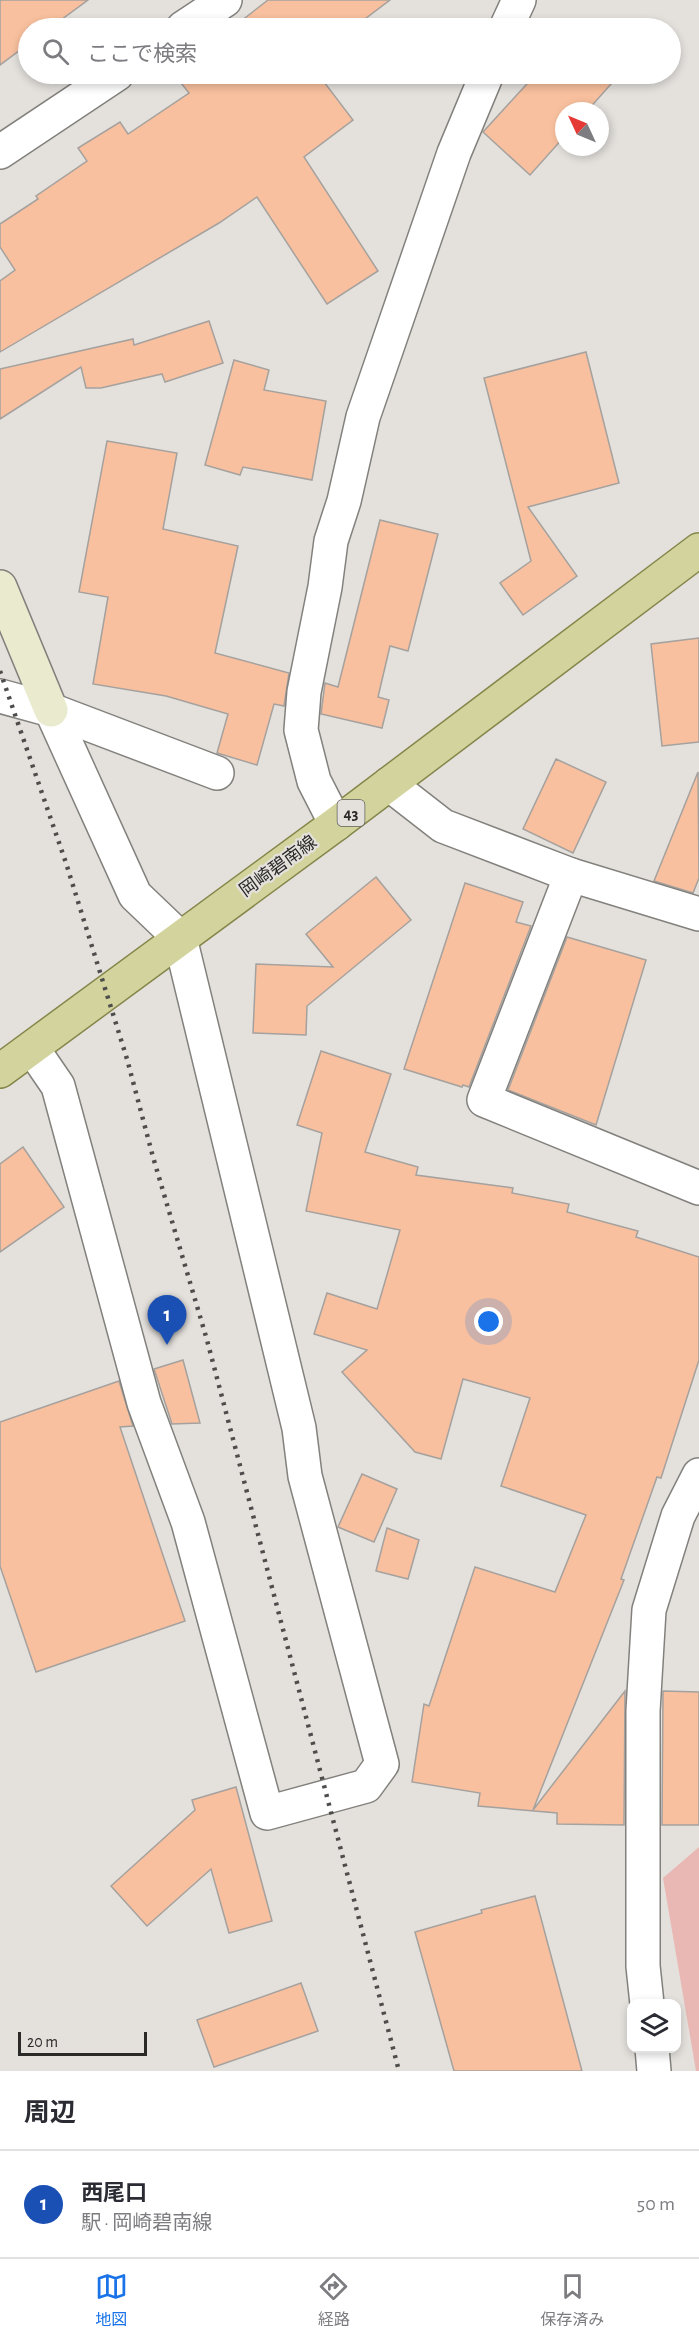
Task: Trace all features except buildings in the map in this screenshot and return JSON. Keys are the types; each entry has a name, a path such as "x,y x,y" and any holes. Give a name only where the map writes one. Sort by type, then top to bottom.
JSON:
{"main road":[{"name":"岡崎碧南線","path":"0,1071 336,824 699,550"}],"street":[{"path":"198,18 225,0"},
{"path":"511,18 519,0"},
{"path":"0,152 102,84"},
{"path":"336,824 314,781 301,730 304,692 325,587 331,541 344,501 363,417 454,153 483,84"},
{"path":"0,587 51,710 135,895 180,938 300,1428 305,1476 382,1764 366,1786 267,1813 188,1522 144,1403 58,1086 32,1048"},
{"path":"0,696 51,710 217,773"},
{"path":"388,784 443,826 571,875 699,914"},
{"path":"571,875 484,1100 699,1188"},
{"path":"646,1999 643,1966 643,1711 649,1610 678,1516 699,1475"},
{"path":"652,2053 654,2071"}],"shaded area":[{"path":"699,1847 699,2071 696,2071 663,1878"}],"railway":[{"path":"0,671 66,863 127,1059 153,1157 207,1340 399,2071"}],"place":[{"name":"西尾口","path":"167,1345"}]}
